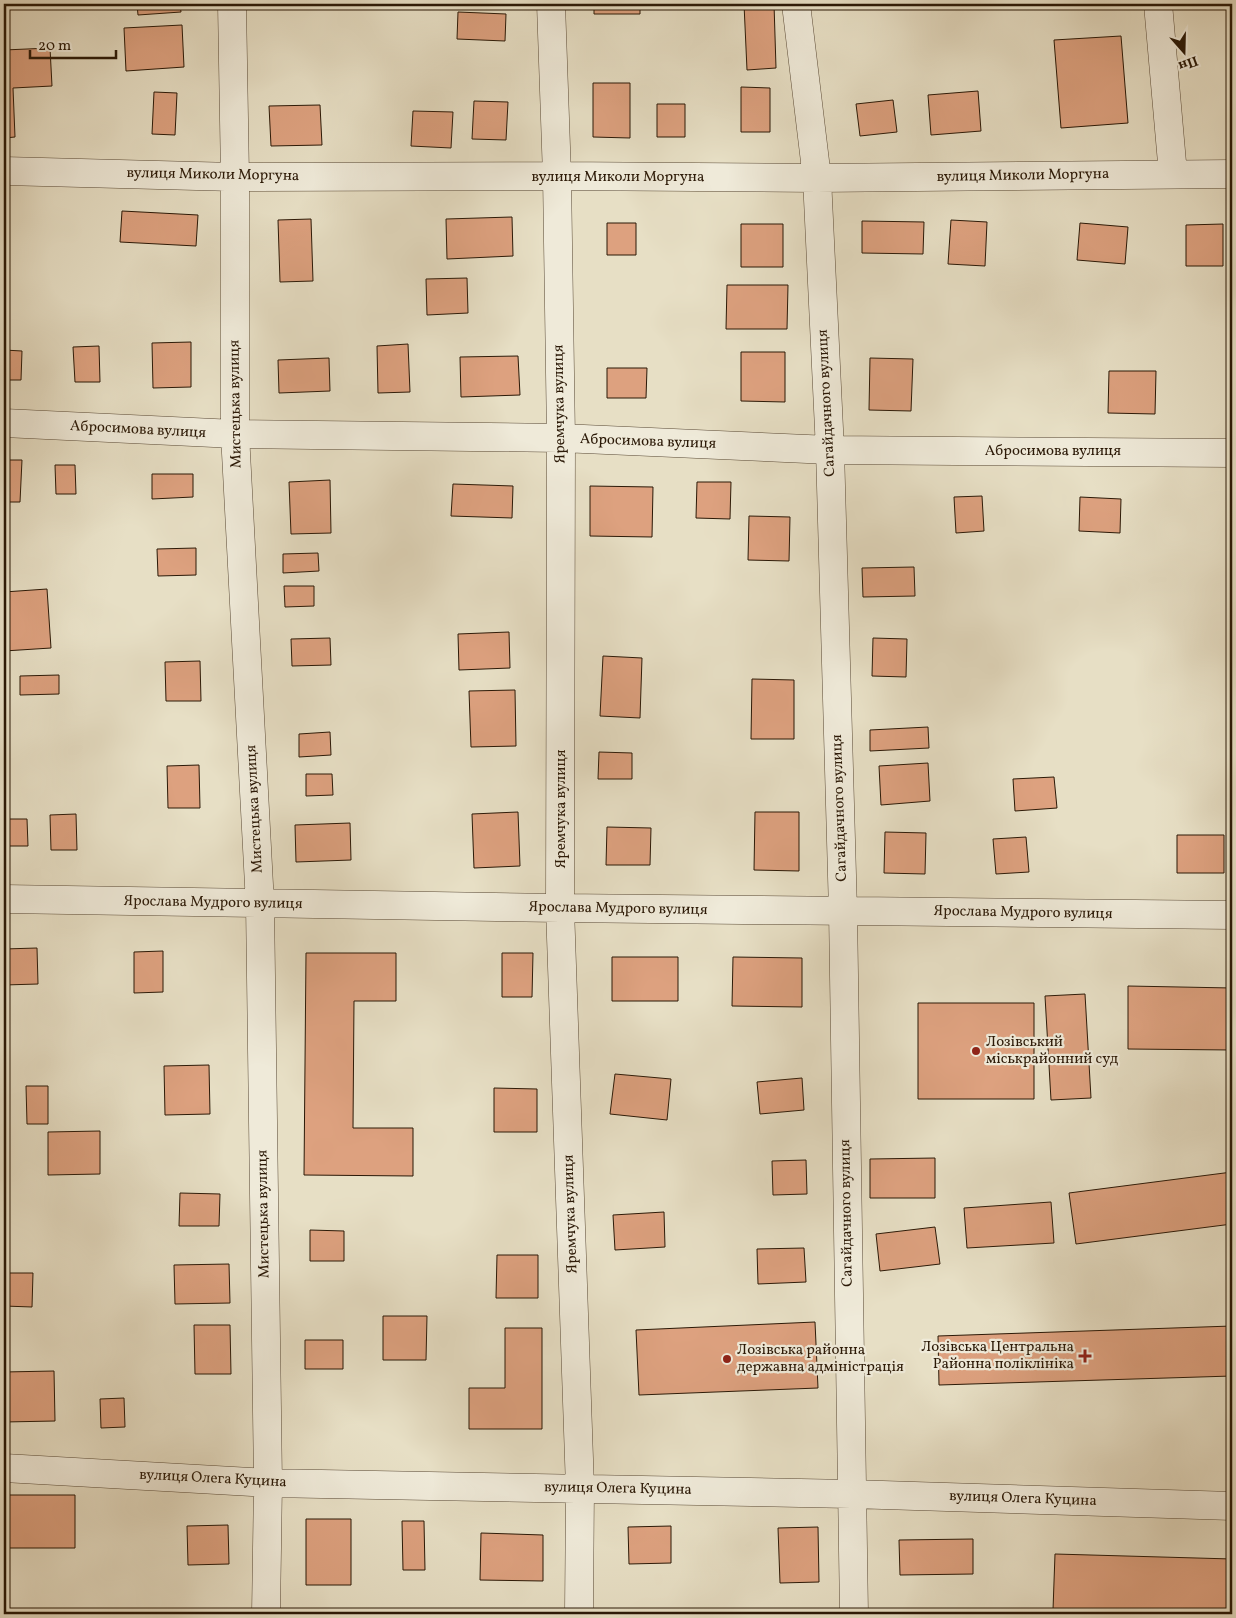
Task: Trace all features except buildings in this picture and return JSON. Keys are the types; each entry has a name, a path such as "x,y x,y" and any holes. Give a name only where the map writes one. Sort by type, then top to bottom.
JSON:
{"street":[{"name":"Мистецька вулиця","path":"232,4 236,177 235,434 260,904 268,1483 266,1614"},
{"name":"Яремчука вулиця","path":"552,4 561,438 560,908 580,1488 579,1614"},
{"name":"Сагайдачного вулиця","path":"796,4 817,178 830,450 843,911 854,1614"},
{"path":"1158,4 1173,174"},
{"name":"вулиця Миколи Моргуна","path":"4,171 236,177 557,176 817,178 1232,174"},
{"name":"Абросимова вулиця","path":"4,424 235,434 561,438 830,450 1232,453"},
{"name":"Ярослава Мудрого вулиця","path":"4,899 560,908 1232,915"},
{"name":"вулиця Олега Куцина","path":"4,1468 268,1483 851,1494 1232,1506"}],"place":[{"name":"Лозівський міськрайонний суд","path":"976,1051"},
{"name":"Лозівська Центральна Районна поліклініка","path":"1085,1356"},
{"name":"Лозівська районна державна адміністрація","path":"727,1359"}]}
